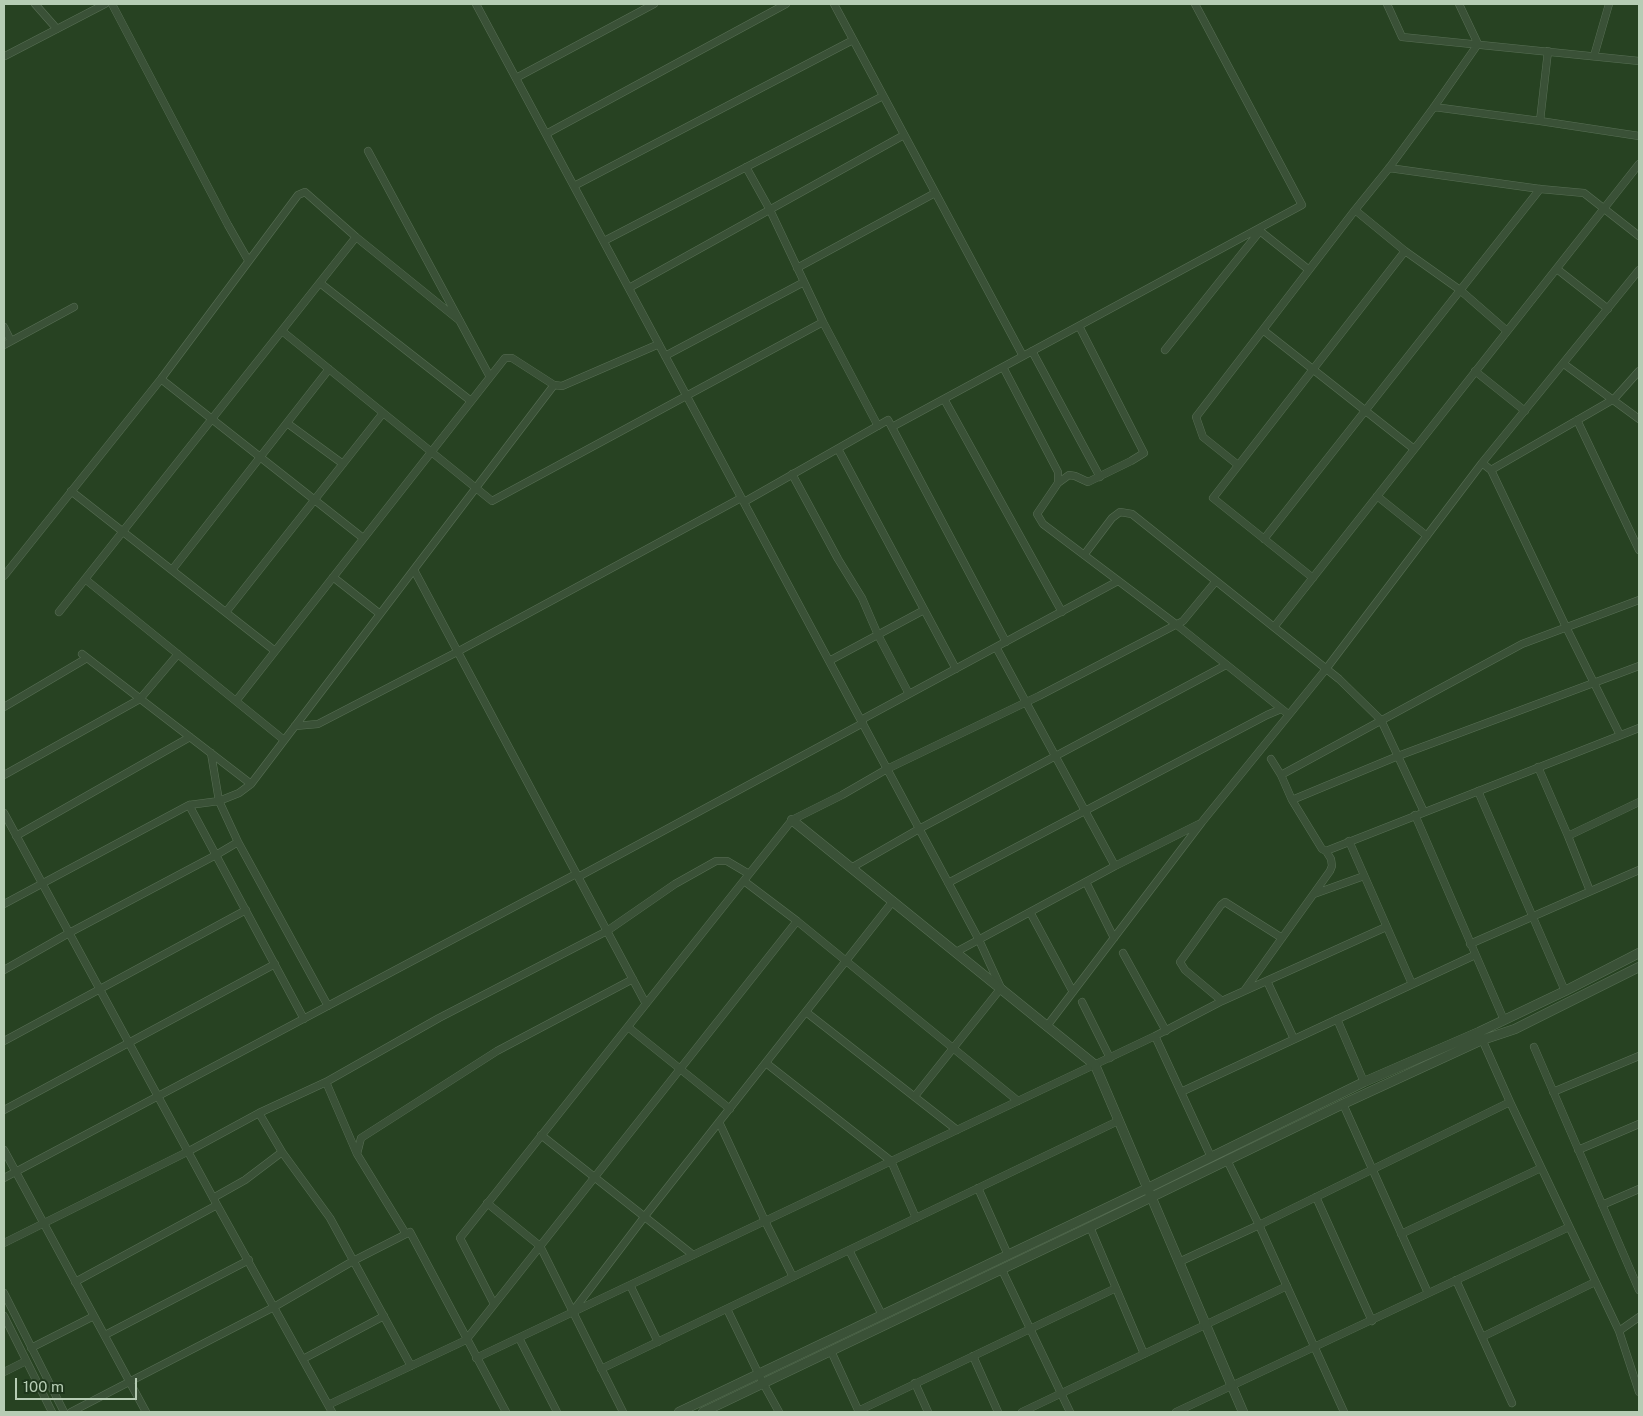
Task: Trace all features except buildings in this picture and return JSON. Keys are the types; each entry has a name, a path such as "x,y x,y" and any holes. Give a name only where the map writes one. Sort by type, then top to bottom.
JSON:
{"street":[{"path":"35,4 56,29"},
{"path":"5,56 105,4"},
{"path":"112,4 248,260"},
{"path":"516,78 654,4"},
{"path":"546,134 786,4"},
{"path":"834,4 1023,356"},
{"path":"892,427 1302,204 1195,4"},
{"path":"1387,4 1402,36 1639,61"},
{"path":"1459,4 1478,44"},
{"path":"1594,56 1609,4"},
{"path":"479,5 516,78 979,940 1001,988"},
{"path":"574,186 853,40"},
{"path":"1238,465 1203,437 1196,417 1389,168 1478,44"},
{"path":"1540,121 1548,51"},
{"path":"604,241 883,96"},
{"path":"1434,107 1639,136"},
{"path":"629,288 904,135"},
{"path":"368,151 490,377"},
{"path":"1274,627 1639,164"},
{"path":"746,167 770,210 823,322 878,426"},
{"path":"1389,168 1540,189 1584,193 1639,236"},
{"path":"1264,539 1540,189"},
{"path":"5,572 161,378 298,195 305,192 356,237 460,321"},
{"path":"798,268 935,193"},
{"path":"1355,210 1405,251 1460,290 1507,330"},
{"path":"1165,350 1260,231 1309,270"},
{"path":"59,612 356,237"},
{"path":"1313,578 1212,498 1405,251"},
{"path":"1557,269 1608,309"},
{"path":"1047,1026 1202,822 1326,669 1482,463 1639,270"},
{"path":"665,356 804,282"},
{"path":"320,283 471,401"},
{"path":"4,327 7,343 74,307"},
{"path":"282,331 492,502 823,322"},
{"path":"1079,326 1144,453 1088,482 1069,475 1058,483 1038,514 1043,524 1177,624 1288,714"},
{"path":"1263,330 1414,449"},
{"path":"236,701 505,358 512,358 554,385 562,386 659,344"},
{"path":"1032,351 1100,477"},
{"path":"1564,364 1639,419"},
{"path":"1003,367 1058,472 1058,483"},
{"path":"172,570 329,369"},
{"path":"1474,371 1525,411"},
{"path":"1491,470 1614,399 1639,371"},
{"path":"161,378 211,420 363,538"},
{"path":"4,904 189,804 219,801 239,793 251,784 554,385"},
{"path":"944,399 1062,612"},
{"path":"226,612 383,413"},
{"path":"295,726 318,724 792,474 888,420 1006,642"},
{"path":"1577,420 1639,550"},
{"path":"287,424 342,464"},
{"path":"838,449 956,669"},
{"path":"1482,463 1491,470 1620,735"},
{"path":"792,474 838,559 862,598 878,635 909,694"},
{"path":"71,491 275,651"},
{"path":"1377,496 1427,536"},
{"path":"1084,555 1112,518 1120,512 1132,514 1339,679 1381,720 1424,812"},
{"path":"414,570 646,1004"},
{"path":"333,577 380,614"},
{"path":"85,579 284,740"},
{"path":"4,1178 577,875 862,722 909,694 1118,581"},
{"path":"494,1304 460,1238 792,820 842,795 887,769 1027,702 1183,621 1216,581"},
{"path":"1280,775 1522,644 1639,600"},
{"path":"829,661 924,610"},
{"path":"996,647 1115,866"},
{"path":"4,775 140,699 178,654"},
{"path":"4,707 84,656 251,784"},
{"path":"851,868 919,829 1226,665"},
{"path":"1292,800 1398,756 1639,666"},
{"path":"948,883 1281,709"},
{"path":"1326,851 1639,728"},
{"path":"16,836 190,737"},
{"path":"211,753 219,801 238,842 328,1006"},
{"path":"1243,992 1332,866 1331,859 1326,851 1322,849 1292,800 1271,759"},
{"path":"1538,767 1590,891"},
{"path":"1478,791 1565,991"},
{"path":"1568,836 1639,802"},
{"path":"189,804 304,1019"},
{"path":"4,814 189,1151 215,1202 332,1412"},
{"path":"1415,815 1504,1020"},
{"path":"792,820 1094,1065 1243,1412"},
{"path":"956,952 1115,866 1202,822"},
{"path":"1349,841 1412,984"},
{"path":"4,970 238,842"},
{"path":"4,1243 189,1151 259,1113 326,1082 439,1018 607,931 675,884 716,862 727,861 750,874"},
{"path":"1470,944 1639,870"},
{"path":"1314,894 1364,876"},
{"path":"744,881 798,921 1018,1101"},
{"path":"1086,882 1114,938"},
{"path":"573,1312 645,1216 893,901"},
{"path":"1222,1001 1185,970 1180,962 1221,905 1226,902 1282,938"},
{"path":"4,1041 246,910"},
{"path":"1030,912 1073,992"},
{"path":"328,1405 466,1340 798,921"},
{"path":"476,1358 1110,1058 1222,1001 1386,927"},
{"path":"1123,953 1166,1031"},
{"path":"679,1412 1008,1255 1227,1160 1481,1036 1504,1020 1639,953"},
{"path":"1181,1092 1475,955"},
{"path":"4,1110 275,964"},
{"path":"703,1412 1090,1227 1211,1157 1364,1082 1481,1036 1516,1030 1639,967"},
{"path":"357,1154 361,1138 497,1050 633,979"},
{"path":"1267,981 1294,1039"},
{"path":"915,1096 1001,988"},
{"path":"1082,1002 1110,1058"},
{"path":"806,1012 957,1130"},
{"path":"1337,1019 1364,1082"},
{"path":"628,1027 730,1109"},
{"path":"1155,1036 1211,1157"},
{"path":"1481,1036 1510,1102 1619,1331 1639,1392"},
{"path":"1534,1047 1639,1290"},
{"path":"1553,1092 1639,1056"},
{"path":"766,1063 891,1161 916,1218"},
{"path":"326,1082 357,1154 406,1234"},
{"path":"1179,1262 1259,1225 1510,1102"},
{"path":"1343,1104 1428,1293"},
{"path":"259,1113 282,1152 330,1218 411,1366"},
{"path":"601,1369 1118,1121"},
{"path":"719,1122 793,1277"},
{"path":"1578,1150 1639,1124"},
{"path":"541,1135 693,1255"},
{"path":"4,1150 146,1412"},
{"path":"76,1282 215,1202 282,1152"},
{"path":"1227,1160 1259,1225 1344,1412"},
{"path":"1401,1234 1541,1168"},
{"path":"978,1188 1008,1255"},
{"path":"1602,1204 1639,1189"},
{"path":"1316,1197 1372,1321"},
{"path":"487,1203 540,1246 622,1412"},
{"path":"1176,1412 1372,1321 1569,1226"},
{"path":"1090,1227 1144,1354"},
{"path":"71,1412 274,1307 353,1261 410,1232 506,1412"},
{"path":"849,1250 882,1315"},
{"path":"105,1335 249,1260"},
{"path":"1002,1270 1070,1412"},
{"path":"1456,1280 1512,1404"},
{"path":"1482,1337 1595,1282"},
{"path":"630,1285 658,1342"},
{"path":"1022,1412 1287,1286"},
{"path":"831,1351 858,1411 1116,1288"},
{"path":"5,1297 64,1412"},
{"path":"727,1309 763,1384 780,1412"},
{"path":"4,1316 52,1412"},
{"path":"31,1348 94,1316"},
{"path":"303,1359 384,1316"},
{"path":"1619,1331 1639,1317"},
{"path":"519,1338 558,1412"},
{"path":"972,1356 998,1412"},
{"path":"4,1372 26,1361"},
{"path":"915,1383 928,1412"}]}
